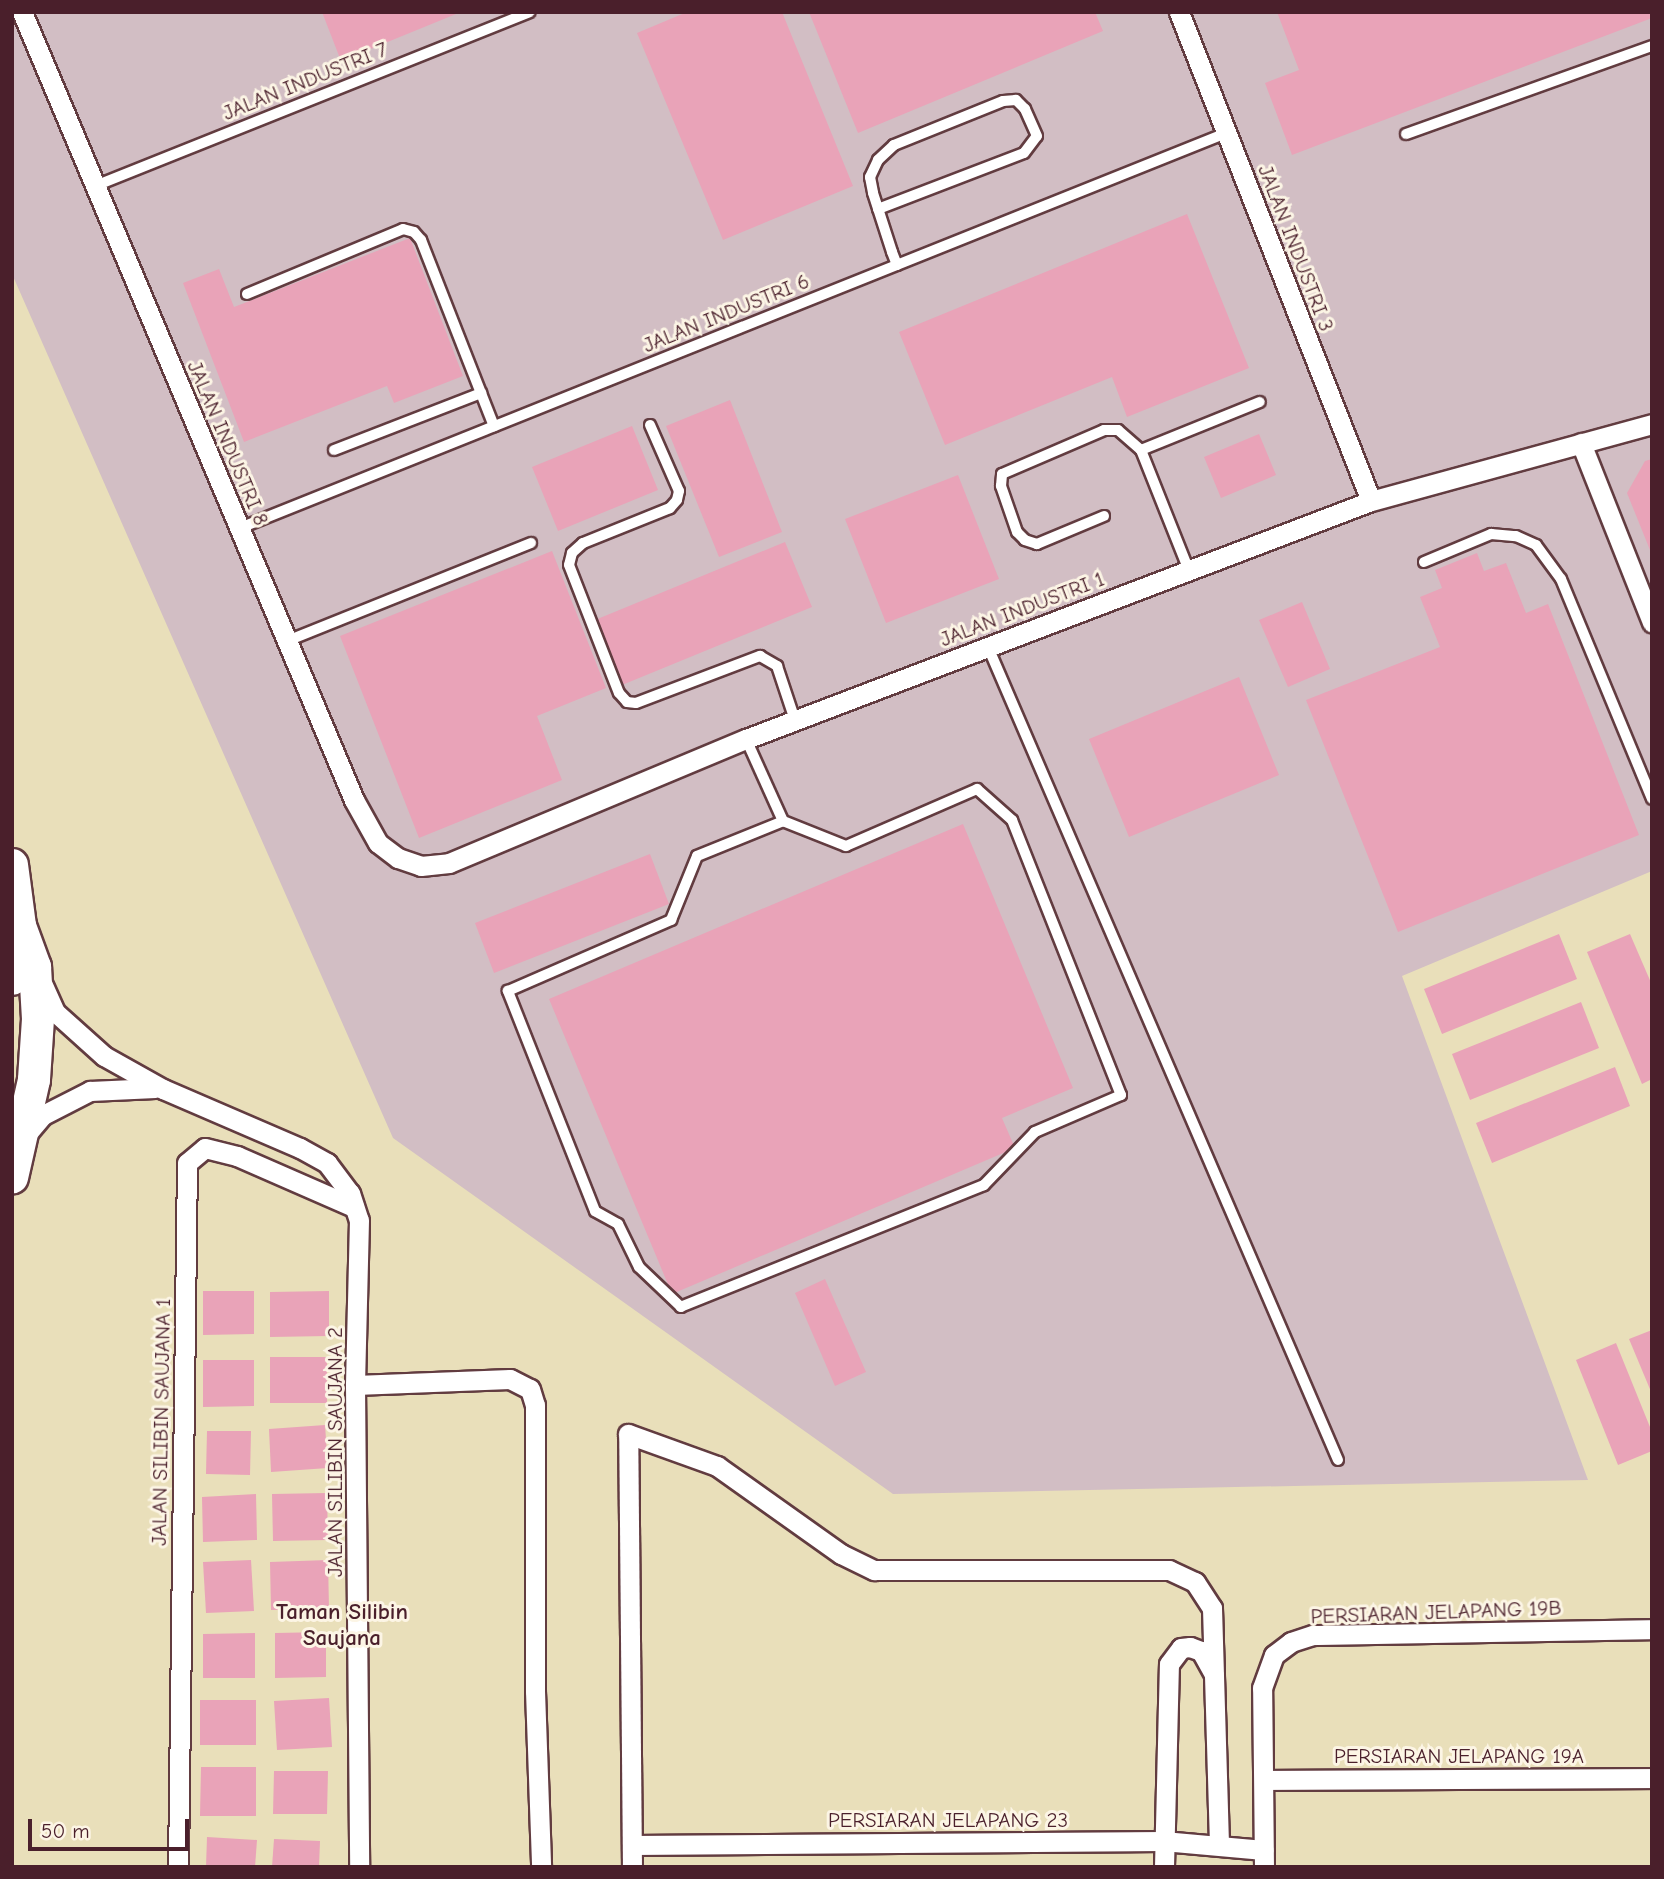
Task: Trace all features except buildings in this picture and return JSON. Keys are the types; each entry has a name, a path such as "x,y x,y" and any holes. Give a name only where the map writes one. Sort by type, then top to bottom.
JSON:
{"highway":[{"path":"12,864 23,973 38,1019 25,1135 12,1178"}],"street":[{"name":"JALAN INDUSTRI 8","path":"22,12 365,823 378,843 397,858 421,866"},
{"name":"JALAN INDUSTRI 3","path":"1179,12 1371,501"},
{"name":"JALAN INDUSTRI 1","path":"421,866 449,863 746,739 1188,568 1371,501 1652,424"},
{"path":"1581,443 1652,622"},
{"path":"23,973 80,1037 163,1088 327,1163 354,1207"},
{"path":"25,1135 43,1115 90,1091 125,1086 163,1088"},
{"name":"JALAN SILIBIN SAUJANA 1","path":"178,1867 187,1163 205,1148 216,1150 354,1207"},
{"name":"JALAN SILIBIN SAUJANA 2","path":"354,1207 359,1220 355,1385 359,1867"},
{"path":"355,1385 510,1379 530,1389 535,1405 535,1691 541,1867"},
{"path":"632,1867 628,1434 718,1466 841,1554 874,1570 1169,1570 1195,1582 1212,1608 1219,1843"},
{"name":"PERSIARAN JELAPANG 19B","path":"1264,1858 1265,1671 1273,1655 1291,1642 1314,1635 1652,1629"},
{"path":"1164,1867 1169,1664 1181,1648 1201,1651 1216,1678"},
{"name":"PERSIARAN JELAPANG 19A","path":"1266,1780 1652,1777"},
{"name":"PERSIARAN JELAPANG 23","path":"632,1845 1163,1841 1219,1843 1264,1858"}],"lane":[{"name":"JALAN INDUSTRI 7","path":"95,186 528,12"},
{"path":"1406,134 1652,46"},
{"path":"878,209 1024,153 1037,136 1026,109 1016,100 1003,101 894,145 878,160 870,177 878,209 897,265"},
{"name":"JALAN INDUSTRI 6","path":"240,528 1226,133"},
{"path":"247,294 403,229 414,232 421,240 494,426"},
{"path":"334,450 481,393"},
{"path":"1141,450 1260,402"},
{"path":"650,425 679,491 677,500 670,508 583,543 572,553 569,565 618,693 627,702 636,704 760,656 777,666 795,720"},
{"path":"1104,516 1037,544 1025,540 1017,532 1001,486 1002,474 1104,430 1118,430 1141,450 1188,568"},
{"path":"1424,562 1491,534 1516,536 1536,545 1561,579 1652,799"},
{"path":"287,640 531,543"},
{"path":"988,647 1338,1460"},
{"path":"746,739 783,821 846,846 978,789 1012,820 1121,1095 1035,1132 984,1185 681,1307 639,1267 618,1224 595,1211 508,990 671,920 697,856 783,821"}],"shaded area":[{"path":"12,12 1652,12 1652,871 1402,976 1588,1480 893,1494 393,1138 12,274"}],"district":[{"name":"Taman Silibin Saujana","path":"342,1625"}]}
